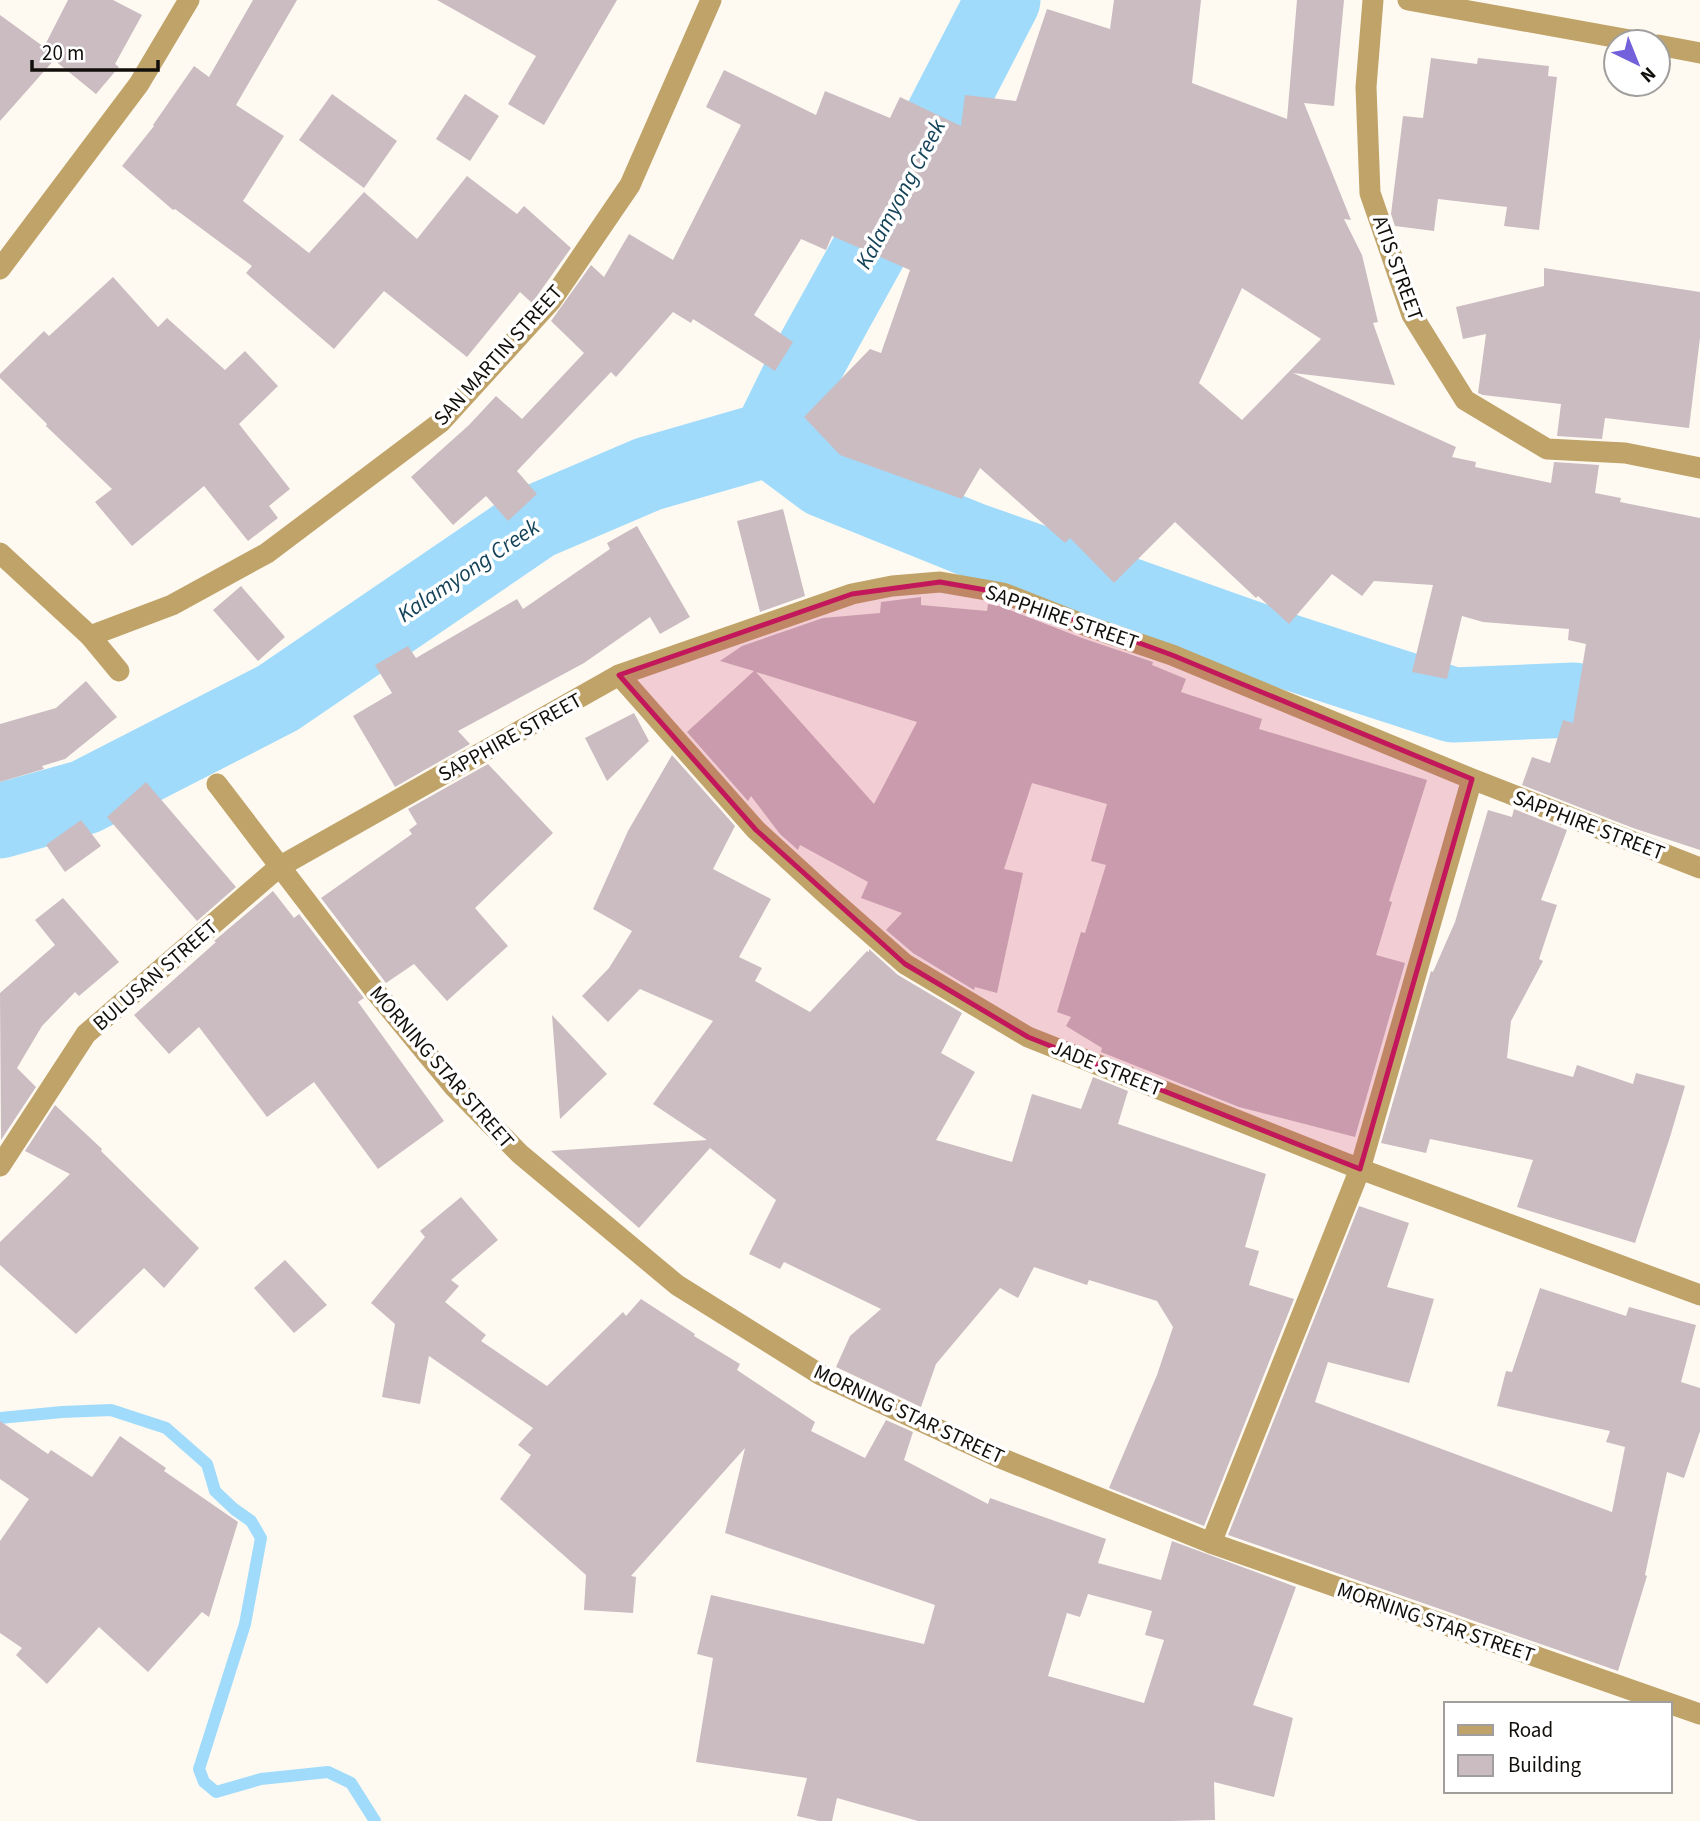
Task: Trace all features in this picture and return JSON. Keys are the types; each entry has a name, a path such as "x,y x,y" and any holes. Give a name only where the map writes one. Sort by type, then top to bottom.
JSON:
{"street":[{"path":"0,269 139,84 189,0"},
{"name":"SAN MARTIN STREET","path":"90,636 172,604 267,553 440,422 551,300 630,185 711,0"},
{"name":"ATIS STREET","path":"1373,0 1366,88 1370,192 1412,315 1465,400 1547,449 1625,453 1700,468"},
{"path":"1408,0 1602,35"},
{"path":"1672,48 1700,53"},
{"path":"0,553 90,636 119,671"},
{"name":"SAPPHIRE STREET","path":"279,867 619,676 852,594 891,586 940,582 1003,593 1172,655 1472,779 1700,868"},
{"name":"JADE STREET","path":"619,676 756,830 905,964 1028,1037 1360,1169 1700,1295"},
{"path":"1211,1543 1360,1169 1472,779"},
{"name":"MORNING STAR STREET","path":"217,784 375,991 455,1088 520,1154 677,1285 821,1375 998,1457 1211,1543 1666,1702"},
{"name":"BULUSAN STREET","path":"0,1166 86,1034 279,867"},
{"name":"MORNING STAR STREET","path":"1672,1704 1700,1714"}],"highlighted area":[{"path":"940,582 1003,593 1172,655 1472,779 1360,1169 1028,1037 905,964 756,830 619,675 852,594"}],"building":[{"path":"68,0 113,0 142,15 115,64 119,67 96,94 54,60 0,121 0,15 44,47"},
{"path":"253,0 297,0 236,105 284,136 243,201 309,253 364,192 417,239 467,176 517,214 524,206 571,248 532,303 520,292 467,357 384,291 334,349 246,273 252,266 173,210 122,166 154,126 194,66 209,77"},
{"path":"437,0 617,0 544,125 508,104 536,56"},
{"path":"1114,0 1201,0 1192,83 1287,119 1297,0 1344,0 1334,106 1304,103 1351,220 1344,219 1362,255 1378,322 1373,323 1395,385 1293,373 1456,447 1452,457 1476,462 1475,467 1551,483 1554,462 1599,465 1595,493 1621,498 1620,502 1700,518 1700,850 1633,828 1522,785 1532,757 1550,763 1563,720 1573,723 1586,644 1568,640 1569,629 1483,622 1462,616 1447,679 1412,672 1433,585 1374,581 1362,596 1332,574 1289,624 1258,596 1256,598 1175,522 1114,583 1070,538 1065,543 980,468 962,499 840,455 804,417 870,349 881,353 910,270 832,236 826,250 801,239 754,315 793,342 775,371 693,319 691,323 673,312 616,377 611,372 517,471 537,494 508,521 486,496 453,525 411,477 469,425 496,396 522,419 584,353 551,321 591,265 604,277 629,234 673,260 741,125 706,107 724,70 816,115 825,91 890,118 900,97 961,126 965,95 1016,101 1047,9 1110,29","holes":["1242,288 1321,339 1242,420 1199,383"]},
{"path":"1431,58 1477,64 1478,58 1549,66 1548,76 1557,77 1539,230 1504,226 1507,207 1438,199 1434,231 1395,226 1391,214 1403,116 1423,118"},
{"path":"332,94 397,141 364,188 299,140"},
{"path":"465,94 499,116 470,161 436,139"},
{"path":"1544,268 1700,292 1700,338 1689,428 1605,418 1602,439 1557,436 1561,404 1478,393 1486,334 1463,339 1456,307 1544,286"},
{"path":"113,277 158,327 167,318 225,370 245,351 278,386 239,424 290,489 269,506 278,518 248,541 204,486 132,546 95,502 112,489 0,378 0,374 44,331 49,336"},
{"path":"783,509 805,596 760,612 737,521"},
{"path":"637,526 690,617 660,634 650,617 584,663 458,731 470,744 395,787 353,716 392,693 375,665 408,646 416,658 517,599 523,609 610,549 607,543"},
{"path":"241,586 285,637 258,661 213,610"},
{"path":"921,597 921,605 987,611 988,604 999,606 1153,662 1152,665 1186,679 1181,692 1262,719 1259,729 1427,780 1389,901 1392,902 1376,955 1405,963 1355,1137 1239,1107 1101,1052 1102,1048 1066,1026 1071,1017 1057,1012 1081,932 1085,933 1106,865 1091,861 1107,804 1032,783 1004,869 1023,873 997,993 975,987 974,990 913,953 886,930 902,913 861,898 868,882 800,845 798,850 780,834 751,796 748,801 687,732 754,671 720,661 742,646 823,618 880,613 881,602","holes":["756,672 917,722 874,804"]},
{"path":"86,681 117,717 65,759 42,766 44,769 0,782 0,724 56,708"},
{"path":"634,713 649,741 607,781 585,738"},
{"path":"672,755 735,826 713,869 771,899 739,957 762,968 755,981 810,1012 869,949 898,975 962,1013 941,1053 975,1072 936,1140 1012,1162 1032,1094 1081,1109 1093,1077 1128,1091 1118,1124 1266,1174 1245,1247 1259,1251 1249,1285 1294,1299 1204,1526 1109,1488 1157,1375 1173,1327 1157,1301 1089,1280 1087,1285 1034,1267 1018,1298 1000,1288 936,1364 921,1407 836,1367 850,1336 881,1309 784,1262 780,1269 749,1254 776,1200 710,1148 639,1228 551,1151 707,1140 653,1104 713,1021 640,989 608,1022 582,996 609,968 632,931 593,909 628,831"},
{"path":"488,764 553,833 475,908 508,946 447,1001 414,964 386,983 321,898 412,834 409,830 417,824 408,809"},
{"path":"146,782 236,887 197,921 107,817"},
{"path":"1514,809 1567,830 1541,900 1557,905 1539,959 1543,961 1511,1021 1507,1058 1573,1077 1577,1065 1633,1084 1636,1073 1685,1086 1635,1243 1517,1207 1533,1160 1430,1139 1426,1153 1381,1143 1431,971 1433,972 1455,922 1488,810 1512,817"},
{"path":"81,820 101,846 65,872 46,845"},
{"path":"273,891 294,918 299,914 364,998 358,1002 444,1121 378,1169 314,1082 267,1117 199,1027 169,1054 134,1015"},
{"path":"63,898 119,962 79,996 75,992 42,1026 17,1068 36,1087 1,1140 0,993 55,945 35,920"},
{"path":"552,1015 607,1074 560,1119"},
{"path":"55,1105 199,1248 164,1288 144,1268 76,1334 0,1265 0,1242 70,1174 25,1151"},
{"path":"461,1197 498,1240 451,1280 459,1286 445,1302 486,1335 481,1341 547,1386 623,1312 626,1316 641,1299 740,1364 737,1370 815,1422 811,1431 865,1458 886,1420 913,1432 904,1460 988,1504 990,1498 1106,1539 1098,1563 1161,1580 1172,1541 1296,1587 1253,1705 1293,1718 1274,1797 1214,1782 1215,1820 1171,1821 918,1821 837,1798 832,1821 819,1821 797,1816 807,1778 696,1762 713,1658 697,1654 711,1595 924,1644 935,1605 725,1533 745,1448 631,1576 636,1577 633,1613 584,1610 586,1575 500,1499 531,1455 518,1445 533,1428 429,1356 420,1404 382,1397 395,1324 371,1303 425,1237 420,1231","holes":["1088,1594 1152,1611 1145,1635 1164,1640 1144,1703 1048,1676 1067,1613 1080,1617"]},
{"path":"1359,1206 1409,1223 1387,1287 1434,1299 1409,1383 1328,1362 1315,1402 1612,1512 1625,1447 1606,1442 1610,1431 1497,1406 1506,1371 1512,1372 1540,1288 1626,1316 1629,1307 1696,1325 1681,1382 1700,1388 1700,1431 1684,1478 1667,1472 1645,1575 1647,1576 1618,1671 1228,1535"},
{"path":"285,1260 327,1305 294,1333 254,1288"},
{"path":"0,1421 48,1454 51,1450 92,1477 120,1436 166,1468 164,1471 238,1522 209,1617 202,1612 148,1672 99,1627 47,1684 16,1655 22,1648 0,1633 0,1541 29,1499 0,1479"}],"waterway":[{"name":"Kalamyong Creek","path":"0,821 85,797 278,698 536,522 648,474 769,439 801,374 938,126 1003,0"},
{"path":"769,439 824,480 970,539 1280,649 1453,705 1574,700 1650,715 1686,719 1700,717"},
{"path":"0,1418 111,1410 166,1428 207,1464 215,1491 251,1521 261,1538 245,1624 199,1769 204,1782 216,1792 261,1779 328,1772 351,1783 375,1821"}]}
